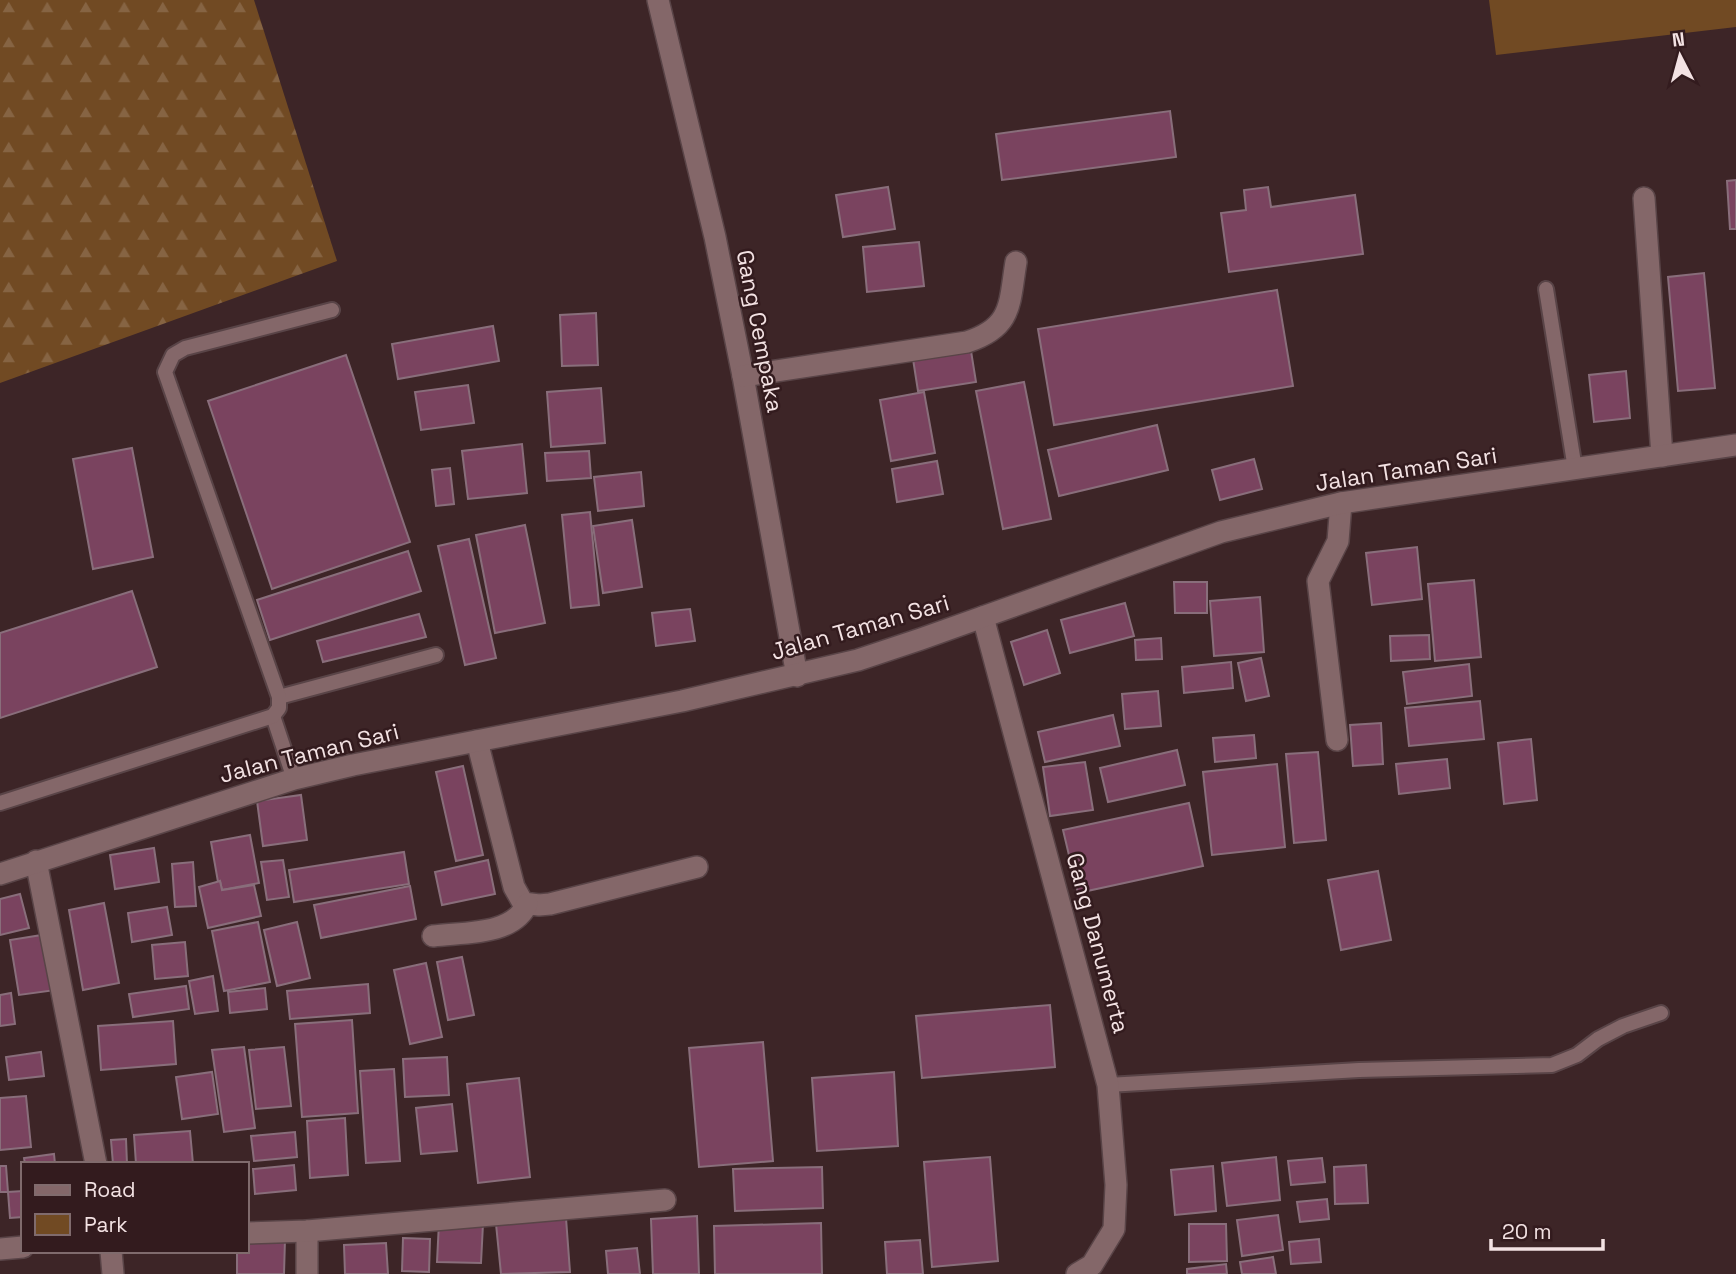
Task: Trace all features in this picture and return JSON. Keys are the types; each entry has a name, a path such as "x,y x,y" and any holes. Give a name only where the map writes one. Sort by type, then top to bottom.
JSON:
{"street":[{"name":"Gang Cempaka","path":"657,0 715,237 797,676"},
{"path":"1644,198 1662,456"},
{"path":"743,376 967,342 982,337 994,331 1009,306 1016,262"},
{"name":"Jalan Taman Sari","path":"0,874 293,779 797,676 858,660 1221,532 1341,503 1736,445"},
{"path":"1337,740 1318,582 1338,541 1341,503"},
{"name":"Gang Danumerta","path":"984,617 1108,1085 1116,1185 1114,1229 1092,1265 1077,1274"},
{"path":"477,741 514,887 519,899 527,904 550,904 696,867"},
{"path":"36,862 96,1162"},
{"path":"433,936 494,929 513,922 522,914 527,904"},
{"path":"248,1233 307,1231 665,1200"},
{"path":"307,1231 307,1274"},
{"path":"0,1249 21,1247"},
{"path":"111,1253 113,1274"}],"lane":[{"path":"1546,289 1575,469"},
{"path":"0,803 273,716 279,708 279,697 164,372 173,355 185,348 332,310"},
{"path":"279,697 436,655"},
{"path":"273,716 293,779"},
{"path":"1108,1085 1359,1070 1552,1065 1577,1055 1623,1026 1661,1013"}],"green space":[{"path":"0,0 254,0 337,261 0,383"},
{"path":"1489,0 1736,0 1736,27 1496,55"}],"building":[{"path":"1170,111 1176,157 1002,180 996,134"},
{"path":"1736,180 1736,229 1730,229 1727,181"},
{"path":"888,187 895,229 843,237 836,195"},
{"path":"1268,187 1271,207 1355,195 1363,254 1229,272 1221,213 1246,210 1244,190"},
{"path":"919,242 924,286 867,292 863,247"},
{"path":"1704,273 1715,388 1678,391 1668,277"},
{"path":"1277,290 1293,386 1054,425 1038,329"},
{"path":"596,313 598,365 562,366 560,315"},
{"path":"493,326 499,361 398,379 392,344"},
{"path":"971,351 976,382 918,391 913,359"},
{"path":"346,355 410,542 272,589 208,401"},
{"path":"1626,371 1630,418 1594,422 1589,375"},
{"path":"1024,382 1051,519 1003,529 976,391"},
{"path":"468,385 474,423 421,430 415,392"},
{"path":"601,388 605,443 551,447 547,392"},
{"path":"924,392 935,453 891,461 880,400"},
{"path":"1157,425 1168,470 1059,496 1048,450"},
{"path":"522,444 527,493 468,499 462,451"},
{"path":"132,448 153,557 93,569 73,459"},
{"path":"589,451 591,478 547,481 545,453"},
{"path":"1254,459 1262,489 1220,500 1212,470"},
{"path":"937,461 943,494 897,502 892,469"},
{"path":"450,468 454,504 436,506 432,470"},
{"path":"641,472 644,506 598,511 594,477"},
{"path":"590,512 599,605 571,608 562,515"},
{"path":"632,520 642,587 603,593 593,526"},
{"path":"525,525 545,623 495,633 476,535"},
{"path":"469,539 496,658 465,665 438,546"},
{"path":"1417,547 1422,599 1372,605 1366,553"},
{"path":"408,551 421,591 270,640 257,600"},
{"path":"1474,580 1481,657 1435,661 1428,584"},
{"path":"1174,582 1207,582 1207,613 1175,613"},
{"path":"132,591 157,667 0,718 0,633"},
{"path":"1260,597 1264,652 1214,656 1210,601"},
{"path":"1125,603 1134,636 1070,653 1061,620"},
{"path":"690,609 695,641 656,646 652,613"},
{"path":"419,614 426,637 323,662 317,641"},
{"path":"1047,630 1060,673 1024,685 1011,642"},
{"path":"1429,635 1430,659 1391,661 1390,636"},
{"path":"1161,638 1162,659 1136,660 1135,640"},
{"path":"1261,658 1269,696 1246,701 1238,663"},
{"path":"1231,662 1233,688 1184,693 1182,667"},
{"path":"1469,664 1472,696 1407,704 1403,672"},
{"path":"1158,691 1161,726 1125,729 1122,694"},
{"path":"1480,701 1484,739 1409,746 1405,708"},
{"path":"1113,715 1120,746 1045,762 1038,732"},
{"path":"1381,723 1383,764 1353,766 1350,725"},
{"path":"1254,735 1256,758 1215,762 1213,738"},
{"path":"1531,739 1537,800 1504,804 1498,743"},
{"path":"1177,750 1185,785 1108,802 1100,768"},
{"path":"1318,752 1326,840 1294,843 1286,754"},
{"path":"1447,759 1450,788 1399,794 1396,764"},
{"path":"1085,762 1093,810 1050,816 1043,767"},
{"path":"1277,764 1285,847 1212,855 1203,772"},
{"path":"463,766 483,855 456,861 436,772"},
{"path":"301,795 307,840 263,846 257,801"},
{"path":"1189,803 1203,866 1078,893 1063,830"},
{"path":"250,835 259,883 222,890 220,881 218,882 211,842"},
{"path":"154,848 159,882 115,889 110,855"},
{"path":"404,852 409,884 294,902 289,870"},
{"path":"283,860 289,897 267,900 261,862"},
{"path":"488,860 495,894 442,905 435,872"},
{"path":"193,862 196,906 175,907 172,864"},
{"path":"1378,871 1391,940 1341,950 1328,880"},
{"path":"220,881 222,890 254,885 261,916 208,928 199,887"},
{"path":"410,886 416,919 321,938 314,905"},
{"path":"20,894 29,928 0,935 0,899"},
{"path":"104,903 119,983 83,990 69,910"},
{"path":"167,907 172,935 132,942 128,913"},
{"path":"258,922 270,982 224,991 212,931"},
{"path":"297,922 310,978 277,986 264,930"},
{"path":"48,934 56,990 19,995 10,940"},
{"path":"185,942 188,976 155,979 152,945"},
{"path":"462,957 474,1015 448,1020 437,962"},
{"path":"426,963 442,1037 410,1044 394,970"},
{"path":"213,976 218,1011 195,1014 189,981"},
{"path":"368,984 370,1013 290,1019 287,991"},
{"path":"186,986 189,1009 133,1017 129,994"},
{"path":"265,988 267,1009 230,1013 228,992"},
{"path":"11,993 15,1024 0,1026 0,995"},
{"path":"1050,1005 1055,1067 922,1078 916,1016"},
{"path":"352,1020 358,1113 302,1117 295,1024"},
{"path":"173,1021 176,1064 101,1070 98,1026"},
{"path":"763,1042 773,1161 699,1167 689,1048"},
{"path":"244,1047 255,1128 224,1132 212,1050"},
{"path":"284,1047 291,1106 256,1109 249,1050"},
{"path":"41,1052 44,1076 9,1080 6,1057"},
{"path":"447,1057 449,1095 405,1097 403,1059"},
{"path":"394,1069 400,1161 366,1163 360,1071"},
{"path":"212,1072 218,1114 182,1119 176,1077"},
{"path":"894,1072 898,1146 817,1151 812,1078"},
{"path":"519,1078 530,1177 478,1183 467,1084"},
{"path":"26,1096 31,1147 0,1150 0,1098"},
{"path":"452,1104 457,1151 421,1154 416,1108"},
{"path":"345,1118 348,1175 310,1178 307,1121"},
{"path":"190,1131 193,1162 136,1162 134,1135"},
{"path":"295,1132 297,1157 254,1161 251,1136"},
{"path":"126,1139 127,1162 113,1162 111,1140"},
{"path":"54,1154 55,1162 25,1162 24,1158"},
{"path":"990,1157 998,1261 932,1267 924,1162"},
{"path":"1276,1157 1280,1200 1227,1206 1222,1163"},
{"path":"1322,1158 1325,1182 1291,1185 1288,1161"},
{"path":"294,1165 296,1190 255,1194 253,1169"},
{"path":"1366,1165 1368,1203 1335,1204 1334,1167"},
{"path":"0,1166 6,1166 8,1192 0,1192"},
{"path":"1213,1166 1216,1211 1175,1215 1171,1170"},
{"path":"822,1167 823,1208 735,1211 733,1169"},
{"path":"21,1191 21,1217 10,1218 8,1192"},
{"path":"1327,1199 1329,1219 1300,1222 1297,1202"},
{"path":"1278,1215 1283,1250 1242,1256 1237,1220"},
{"path":"697,1216 699,1274 653,1274 651,1219"},
{"path":"566,1218 570,1272 501,1274 496,1224"},
{"path":"439,1222 483,1224 481,1263 437,1262"},
{"path":"821,1223 822,1274 715,1274 714,1226"},
{"path":"1189,1224 1226,1224 1227,1261 1189,1262"},
{"path":"403,1238 430,1239 429,1272 402,1271"},
{"path":"248,1239 285,1239 284,1274 237,1274 237,1253 248,1253"},
{"path":"1319,1239 1321,1262 1291,1264 1289,1242"},
{"path":"920,1240 923,1274 887,1274 885,1242"},
{"path":"386,1243 388,1274 345,1274 344,1245"},
{"path":"637,1248 640,1274 608,1274 606,1251"},
{"path":"1273,1257 1276,1274 1242,1274 1240,1262"},
{"path":"1226,1264 1227,1274 1187,1274 1187,1269"}]}
